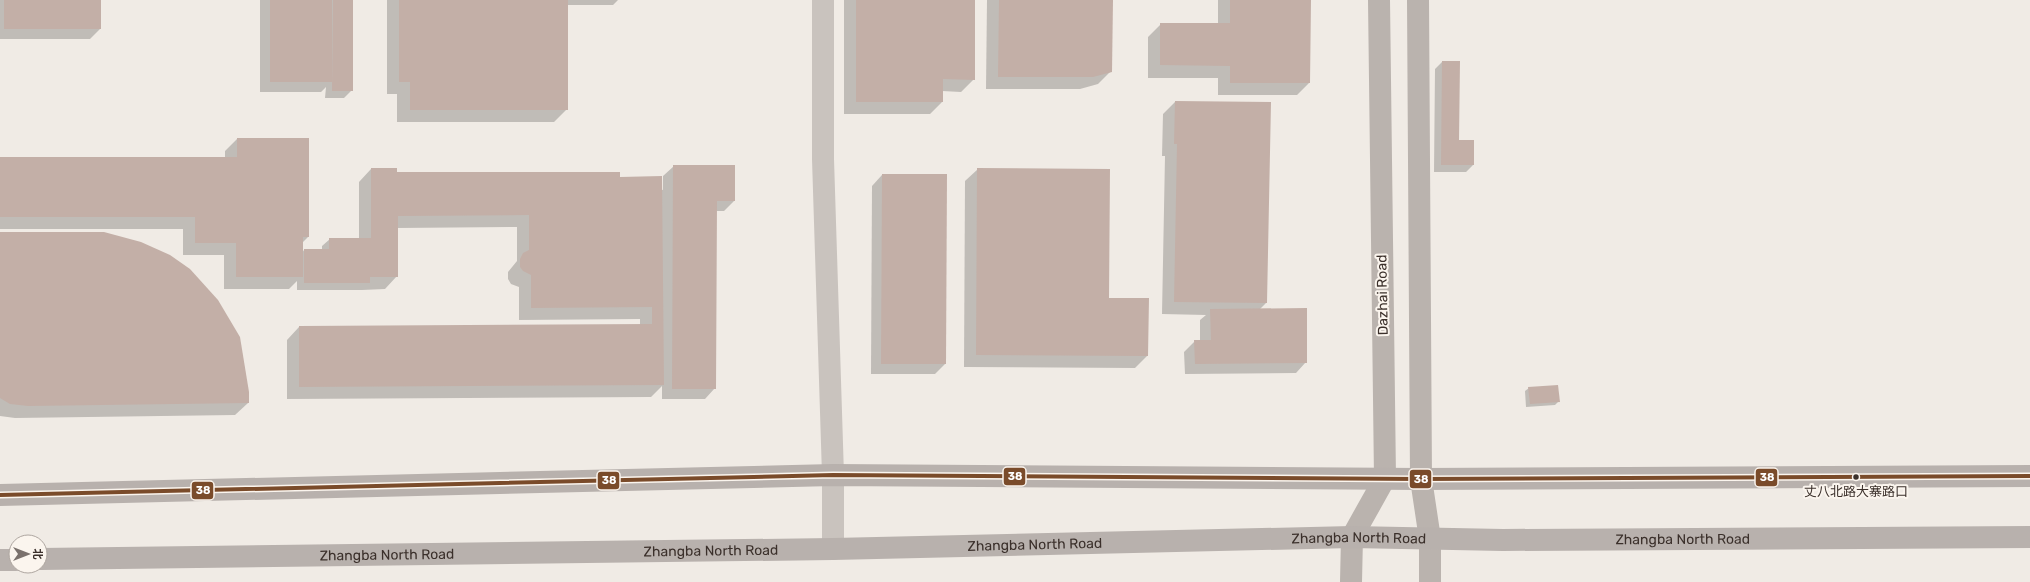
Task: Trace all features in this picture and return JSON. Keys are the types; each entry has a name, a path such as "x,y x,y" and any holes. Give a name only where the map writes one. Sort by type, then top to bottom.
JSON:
{"main road":[{"name":"Dazhai Road","path":"1351,582 1352,538 1385,478 1379,0"},
{"path":"1418,0 1421,479 1430,539 1430,582"},
{"path":"0,494 833,475 1421,479 2030,476"},
{"name":"Zhangba North Road","path":"48,559 833,549 1352,538 2030,537"}],"street":[{"path":"823,0 823,159 833,475 833,549"}],"building":[{"path":"4,0 101,0 101,29 4,29"},
{"path":"270,0 332,0 332,82 270,82"},
{"path":"333,0 353,0 353,91 332,91"},
{"path":"399,0 568,0 568,110 410,110 410,82 399,82"},
{"path":"856,0 975,0 975,80 943,79 943,102 856,102"},
{"path":"999,0 1113,0 1112,72 1093,77 998,77"},
{"path":"1230,0 1311,0 1310,83 1230,83 1230,66 1160,65 1160,23 1230,23"},
{"path":"1442,61 1460,61 1459,140 1474,140 1474,165 1441,165"},
{"path":"1175,101 1271,102 1267,303 1174,302 1177,144 1174,144"},
{"path":"237,138 309,138 309,237 303,237 303,277 236,277 236,243 195,243 195,217 0,217 0,157 237,157"},
{"path":"673,165 735,165 735,201 717,201 716,389 672,389"},
{"path":"371,168 397,168 397,172 620,172 620,177 662,176 664,385 299,387 299,326 652,324 652,307 531,308 531,275 523,271 520,267 520,259 523,253 529,250 529,215 398,216 398,277 370,277 370,283 304,283 304,249 329,249 329,238 371,238"},
{"path":"977,168 1110,169 1109,298 1149,298 1148,356 976,355"},
{"path":"882,174 947,174 946,364 881,364"},
{"path":"0,232 104,232 141,242 170,255 190,269 218,300 240,337 249,392 249,403 28,406 10,404 0,398"},
{"path":"1307,308 1307,363 1195,364 1194,340 1211,340 1210,309"},
{"path":"1558,385 1560,402 1530,404 1528,387"}],"transit line":[{"name":"38","path":"0,495 833,475 1421,479 2030,476"}],"place":[{"name":"丈八北路大寨路口","path":"1856,477"}]}
